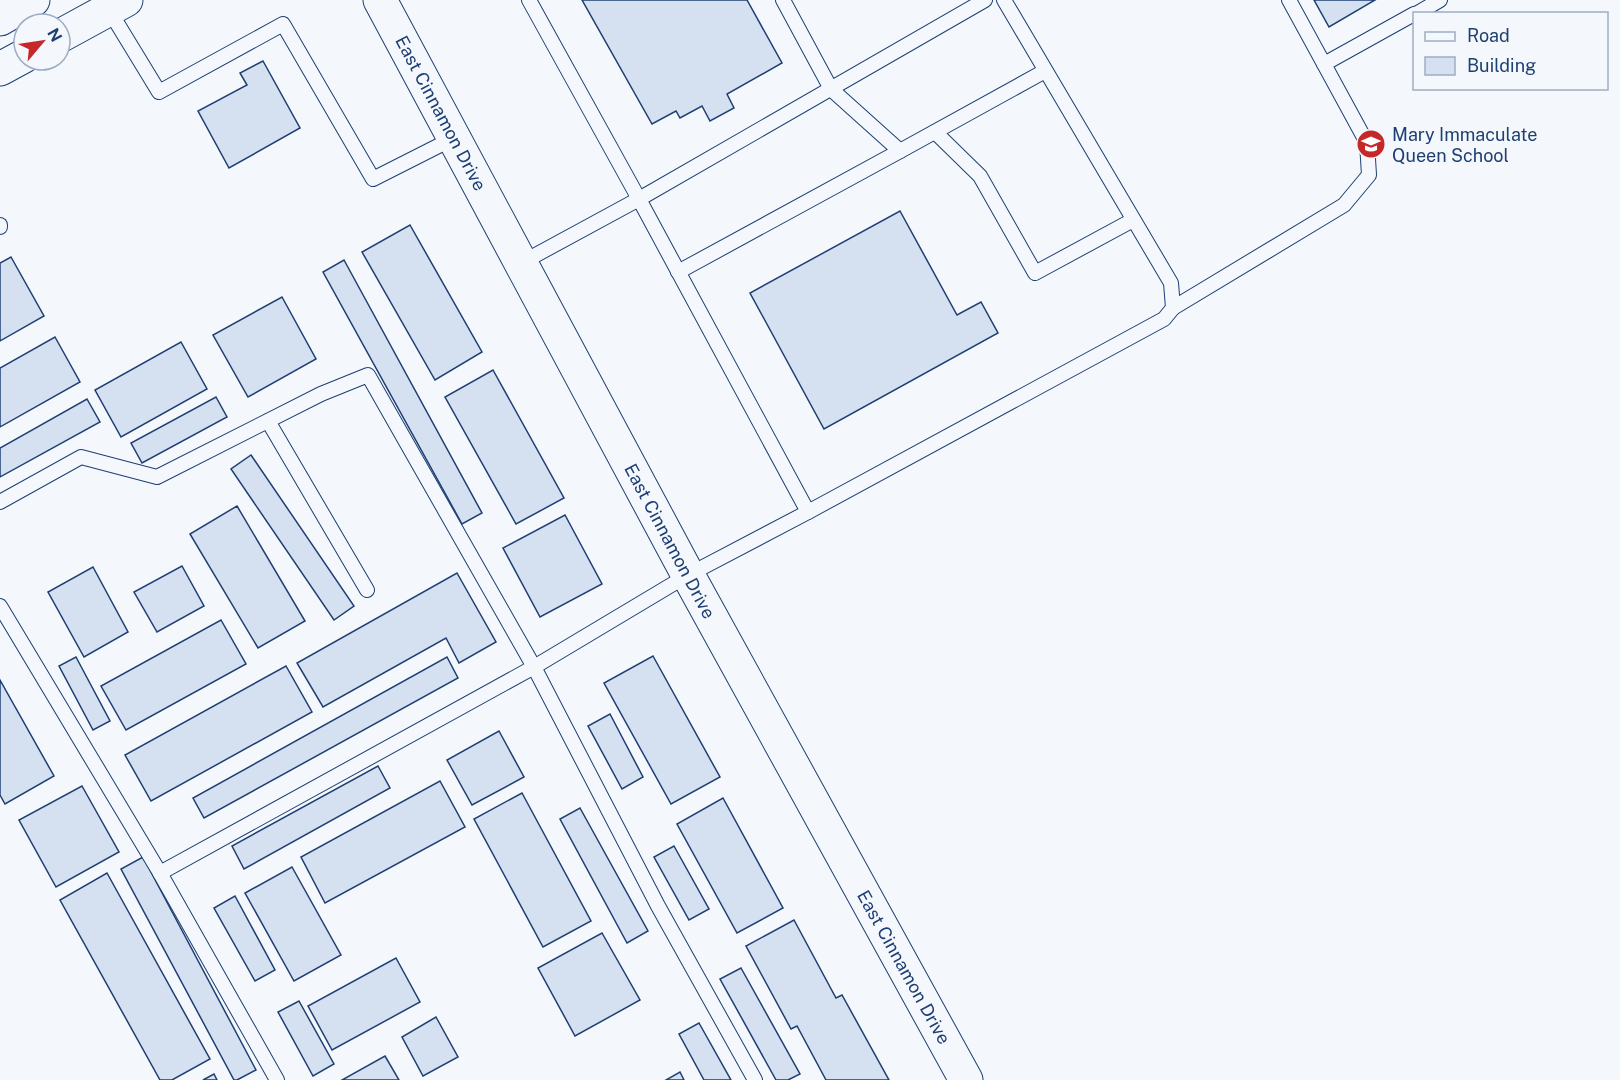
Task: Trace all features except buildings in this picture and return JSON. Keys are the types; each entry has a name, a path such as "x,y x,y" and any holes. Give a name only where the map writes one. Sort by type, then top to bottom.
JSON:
{"street":[{"path":"0,18 33,0"},
{"name":"East Cinnamon Drive","path":"380,0 688,575 966,1080"},
{"path":"72,29 113,3"}],"lane":[{"path":"529,0 808,512"},
{"path":"783,0 831,89 900,152"},
{"path":"521,263 639,199 985,0"},
{"path":"1004,0 1171,283 1173,308"},
{"path":"160,873 534,667 688,575 1164,319 1173,308 1344,205 1368,175 1367,143 1288,0"},
{"path":"1419,12 1440,0"},
{"path":"113,3 159,92 283,24 373,179 454,138"},
{"path":"1324,64 1413,15"},
{"path":"678,272 1045,71"},
{"path":"935,132 980,176 1035,273 1133,220"},
{"path":"0,502 81,457 157,477 321,394 368,375 534,667 658,906 755,1080"},
{"path":"268,421 367,590"},
{"path":"0,606 160,873 277,1080"}],"place":[{"name":"Mary Immaculate Queen School","path":"1371,144"}]}
